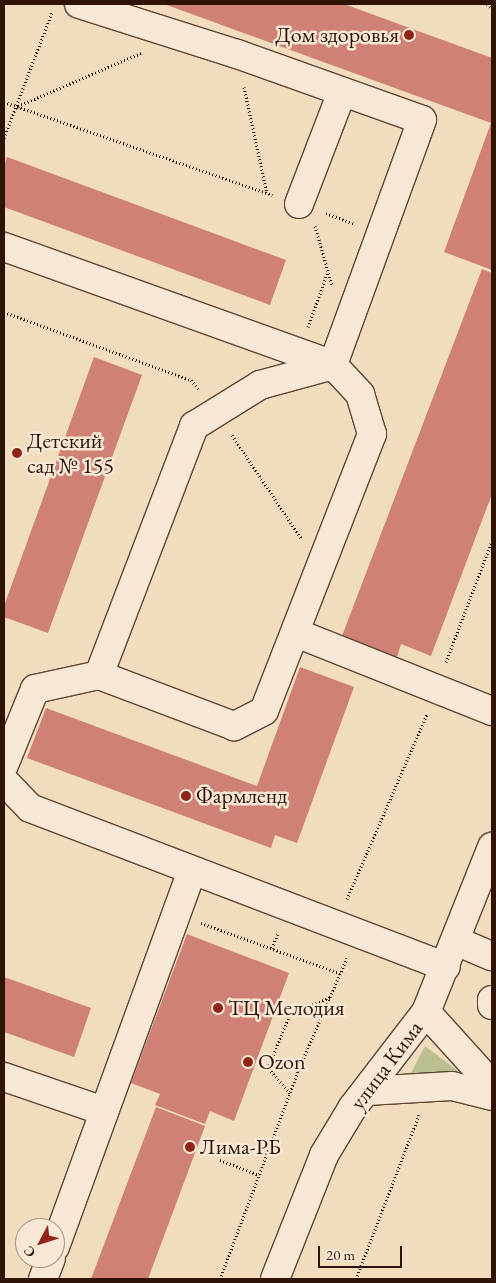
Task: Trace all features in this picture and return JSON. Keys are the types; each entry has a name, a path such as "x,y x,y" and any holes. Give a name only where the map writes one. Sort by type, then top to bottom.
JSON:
{"street":[{"path":"79,4 237,54 422,120 379,232 333,365"},
{"path":"304,206 342,92"},
{"path":"4,247 333,365 360,394 372,434 264,711 234,726 99,675 35,689 4,765"},
{"path":"99,675 194,426 260,385 333,365"},
{"path":"296,633 492,711"},
{"path":"4,781 30,808 446,967"},
{"name":"улица Кима","path":"276,1279 324,1155 367,1091 426,1012 446,967 492,847"},
{"path":"65,1219 192,871"},
{"path":"456,941 492,956"},
{"path":"492,1000 492,1005"},
{"path":"426,1012 492,1085"},
{"path":"4,1077 104,1111"},
{"path":"367,1091 452,1086 492,1096"}],"path":[{"path":"4,138 55,4"},
{"path":"487,4 492,8"},
{"path":"17,106 181,36"},
{"path":"237,54 267,194"},
{"path":"4,102 379,232"},
{"path":"304,206 333,287"},
{"path":"299,353 328,271"},
{"path":"4,312 100,347"},
{"path":"446,663 492,542"},
{"path":"347,899 428,710"},
{"path":"177,915 342,974"},
{"path":"220,1279 290,1093 342,974 351,948"},
{"path":"290,1093 268,1068 290,1014 332,996"},
{"path":"356,1279 430,1086"},
{"path":"220,1160 259,1175"}],"green space":[{"path":"425,1046 474,1083 410,1075"}],"building":[{"path":"164,4 344,4 492,58 492,270 444,252 491,123"},
{"path":"7,157 286,260 270,305 4,207 4,166"},
{"path":"482,269 492,273 492,494 431,656 401,644 397,657 342,636"},
{"path":"94,357 142,375 48,633 4,617 4,606"},
{"path":"300,667 354,687 297,843 275,835 271,848 27,758 46,708 257,786"},
{"name":"ТЦ Мелодия","path":"187,934 289,973 234,1121 210,1111 205,1124 155,1105 160,1094 131,1083"},
{"path":"4,977 91,1008 74,1057 4,1032"},
{"path":"156,1107 205,1126 148,1279 91,1279"}],"place":[{"name":"Дом здоровья","path":"409,35"},
{"name":"Детский сад № 155","path":"17,453"},
{"name":"Фармленд","path":"186,796"},
{"name":"ТЦ Мелодия","path":"218,1008"},
{"name":"Ozon","path":"248,1062"},
{"name":"Лима-РБ","path":"190,1147"}]}
